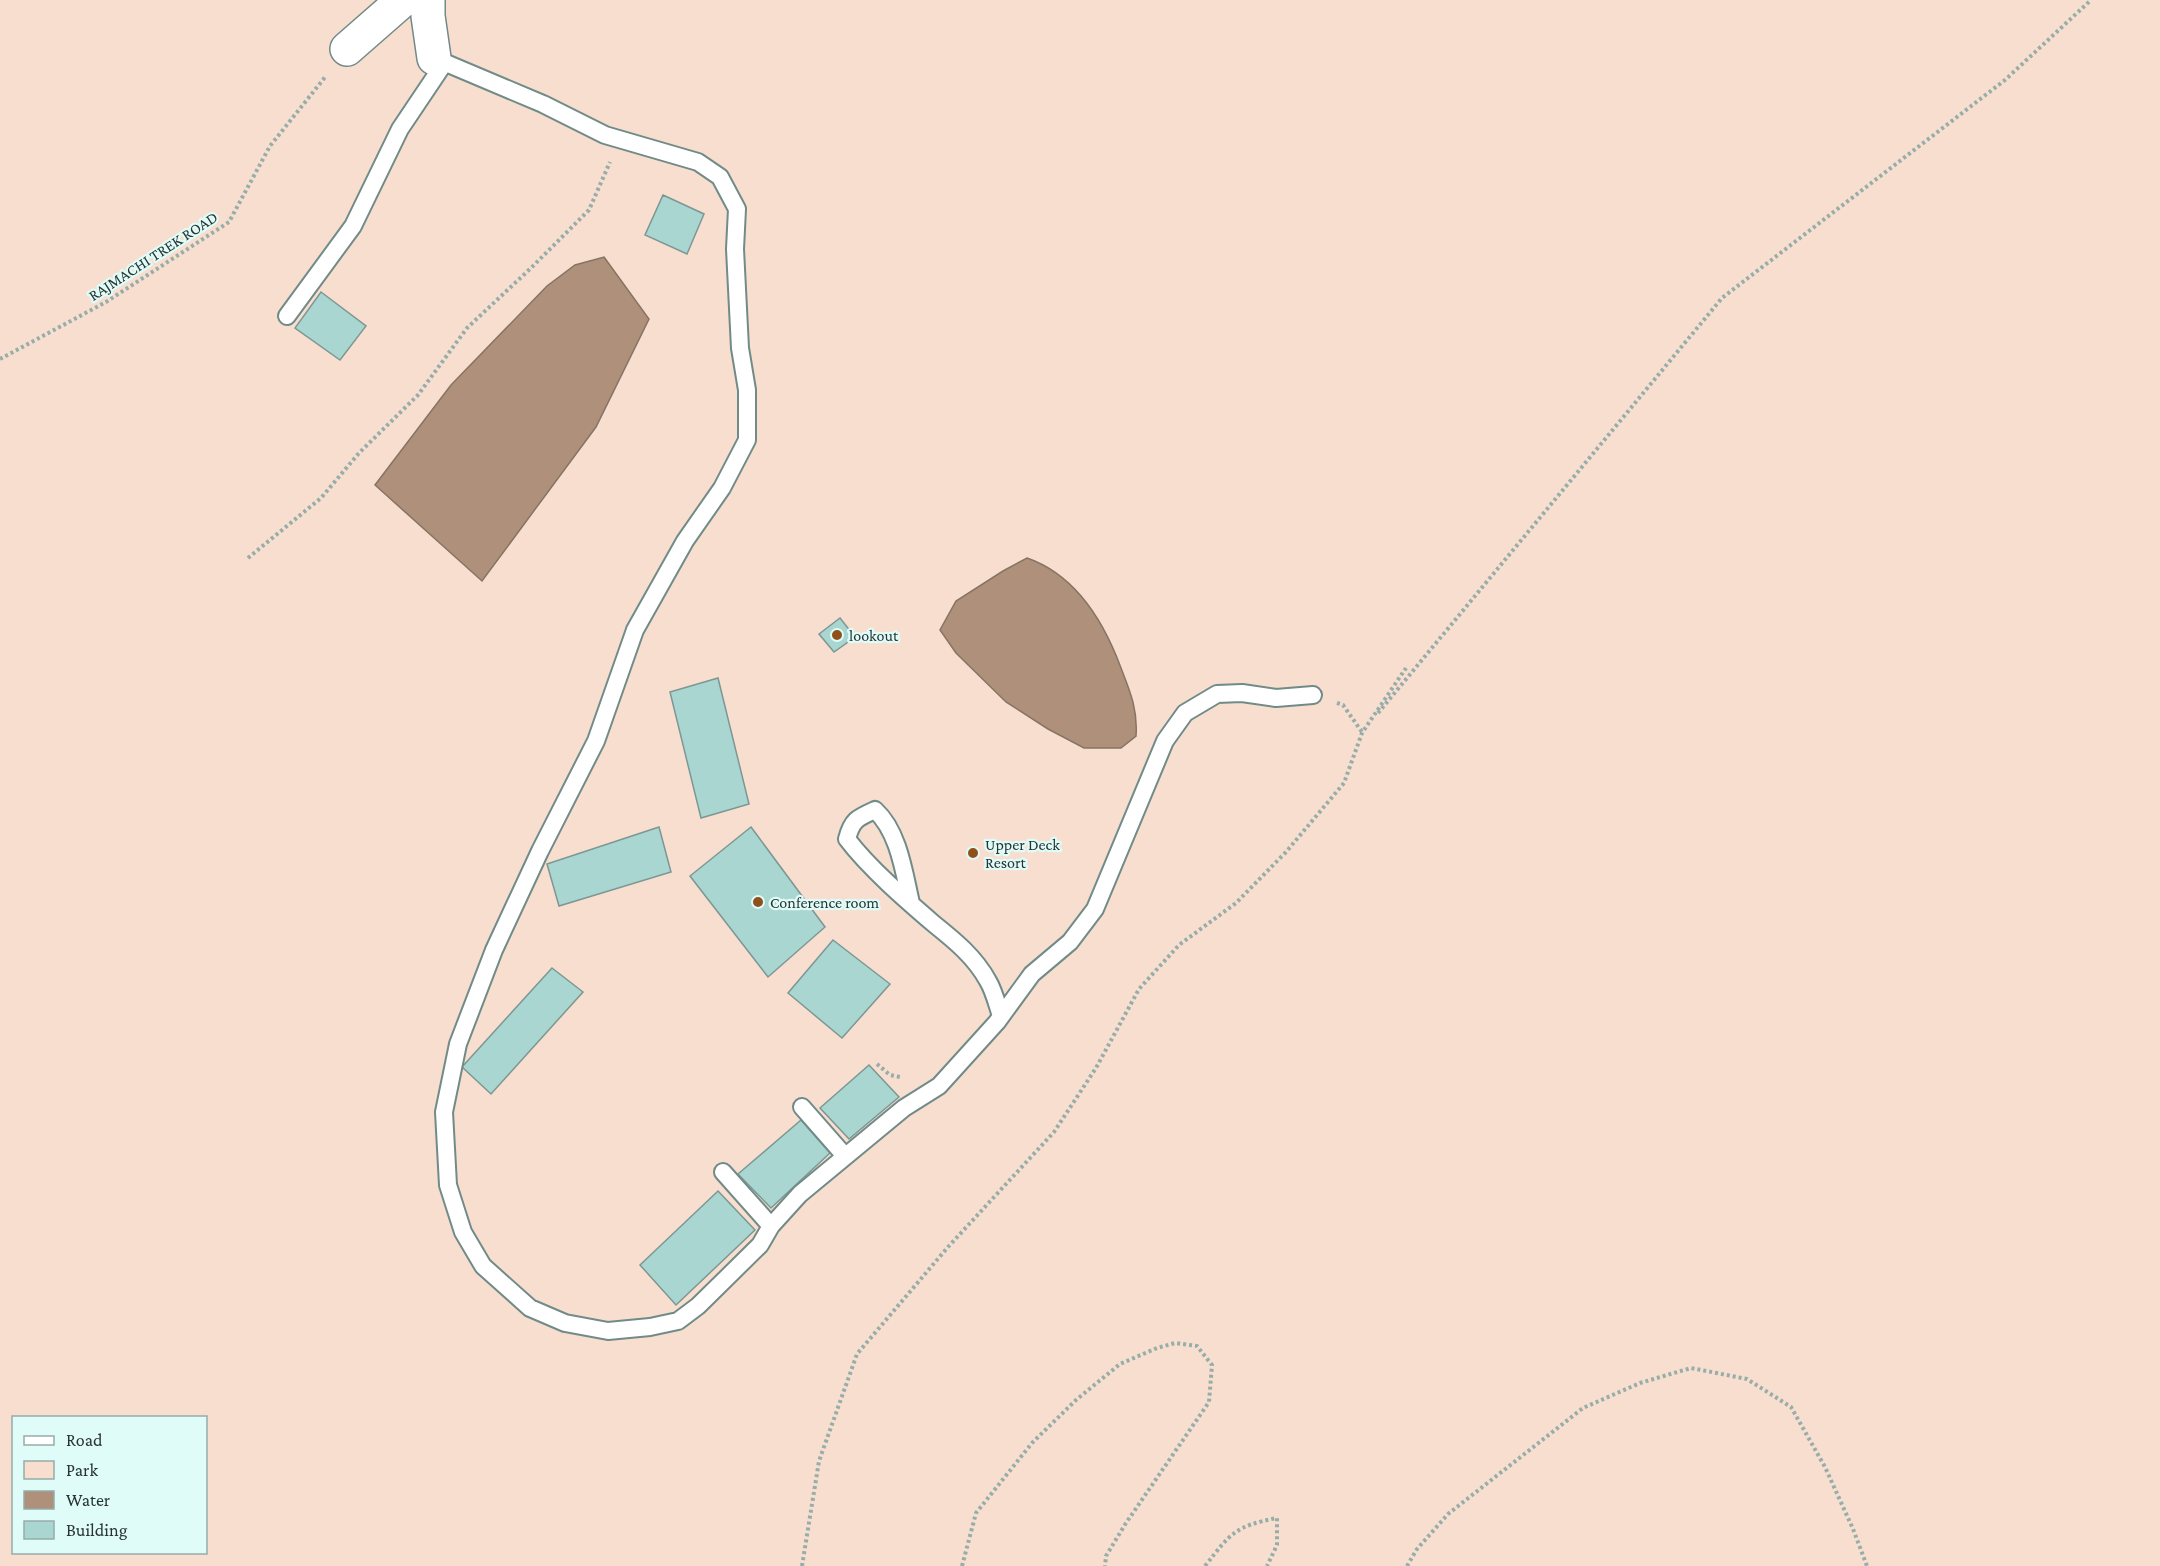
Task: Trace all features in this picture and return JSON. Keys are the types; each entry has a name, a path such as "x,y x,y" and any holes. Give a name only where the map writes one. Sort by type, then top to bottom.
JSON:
{"street":[{"path":"347,50 403,0"},
{"path":"428,0 428,16 439,60"}],"lane":[{"path":"286,316 353,226 400,129 439,60 543,104 605,135 698,162 720,177 736,208 735,249 740,348 747,390 747,440 723,488 685,541 635,630 596,741 540,851 494,950 458,1044 444,1112 448,1185 463,1232 483,1266 530,1308 565,1323 608,1331 650,1327 678,1321 698,1306 760,1245 771,1226 800,1194 904,1108 939,1086 1001,1016 1032,974 1070,942 1095,909 1166,741 1185,713 1217,694 1242,693 1276,698 1313,695"},
{"path":"911,903 898,852 883,818 875,810 862,815 851,824 848,839 859,855 911,903 958,942 988,981 1001,1016"},
{"path":"802,1107 846,1156"},
{"path":"723,1172 771,1226"}],"path":[{"path":"1362,733 1722,298 2005,80 2091,0"},
{"name":"RAJMACHI TREK ROAD","path":"0,359 106,302 229,222 270,146 347,50"},
{"path":"248,558 321,498 359,453 417,395 467,328 589,210 619,140"},
{"path":"802,1566 819,1461 857,1354 948,1247 1054,1132 1096,1068 1139,988 1179,945 1236,903 1286,852 1344,783 1362,733 1406,668"},
{"path":"1313,695 1343,705 1362,733"},
{"path":"962,1566 976,1513 1032,1443 1076,1400 1120,1364 1175,1342 1197,1346 1212,1365 1209,1402 1126,1523 1106,1557 1105,1566"},
{"path":"1407,1566 1417,1549 1448,1514 1583,1408 1640,1383 1691,1368 1747,1379 1791,1407 1825,1467 1867,1566"},
{"path":"1205,1566 1227,1537 1250,1524 1277,1518 1277,1545 1267,1566"}],"green space":[{"path":"0,0 2160,0 2160,1566 0,1566"}],"water":[{"path":"604,257 649,319 596,427 482,581 375,485 451,385 547,286 575,265"},
{"path":"1027,558 1060,576 1074,588 1097,617 1106,634 1133,701 1136,718 1136,736 1121,748 1084,748 1048,729 1006,702 956,653 940,630 956,601"}],"building":[{"path":"663,195 704,214 687,254 645,235"},
{"path":"321,292 366,326 340,360 295,328"},
{"name":"lookout","path":"840,618 855,637 834,652 819,634"},
{"path":"718,678 749,804 701,818 670,692"},
{"path":"659,827 671,872 559,906 547,864"},
{"name":"Conference room","path":"751,827 825,927 768,977 690,876"},
{"name":"Conference room","path":"833,940 890,984 842,1038 788,993"},
{"path":"552,968 583,992 491,1094 462,1067"},
{"path":"869,1065 899,1097 849,1139 820,1108"},
{"path":"801,1120 830,1153 771,1208 738,1174"},
{"path":"718,1191 755,1230 676,1305 640,1265"}],"place":[{"name":"lookout","path":"837,635"},
{"name":"Upper Deck Resort","path":"973,853"},
{"name":"Conference room","path":"758,902"}]}
